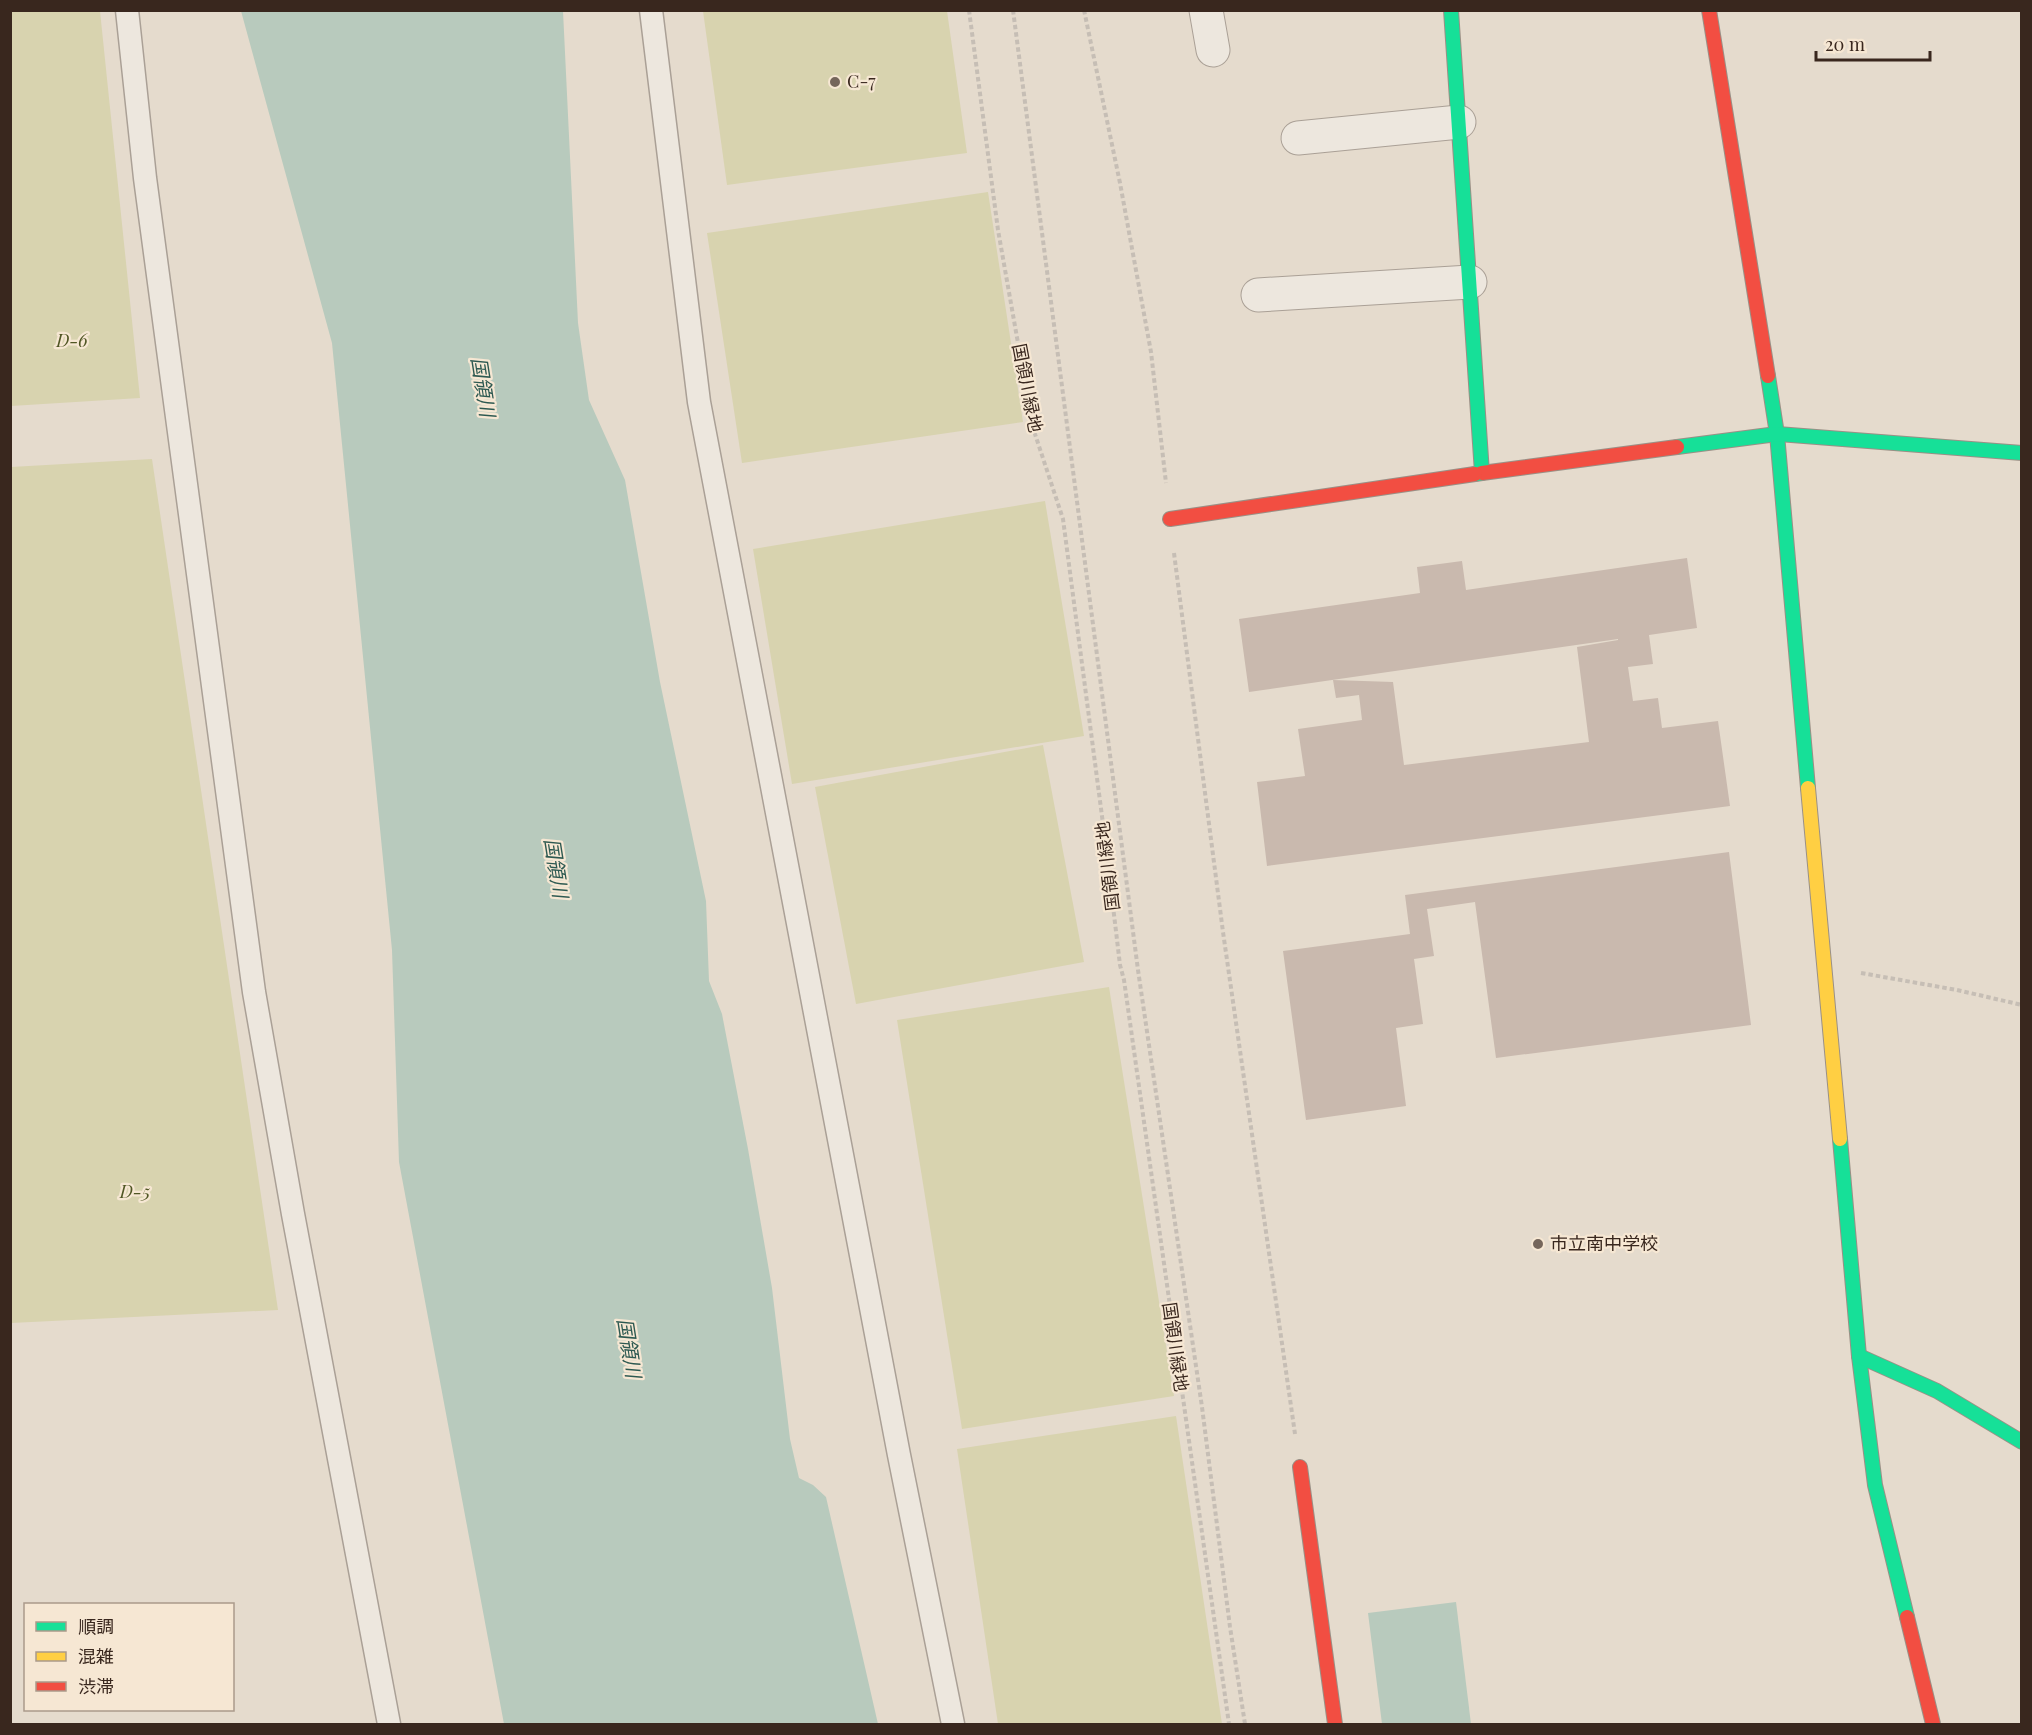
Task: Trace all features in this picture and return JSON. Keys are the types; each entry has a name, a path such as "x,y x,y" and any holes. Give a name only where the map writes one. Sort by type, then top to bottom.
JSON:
{"street":[{"path":"1206,10 1214,50"},
{"path":"1451,10 1482,473"},
{"path":"1709,10 1777,434 1859,1356 1875,1485 1933,1725"},
{"path":"1298,138 1459,122"},
{"path":"1257,295 1470,282"},
{"path":"1170,519 1482,473 1777,434 2022,453"},
{"path":"1859,1356 1937,1391 2022,1442"},
{"path":"1300,1467 1335,1725"}],"lane":[{"path":"127,10 145,178 254,992 293,1214 389,1725"},
{"path":"651,10 699,402 897,1443 953,1725"}],"path":[{"name":"国領川緑地","path":"969,10 998,230 1033,428 1063,519 1120,965 1124,980 1229,1725"},
{"path":"1013,10 1138,970 1201,1395 1230,1627 1245,1725"},
{"path":"1084,10 1120,183 1151,352 1223,932 1300,1467"},
{"path":"1825,978 1865,973 2022,1005"}],"green space":[{"name":"D-6","path":"11,10 100,11 140,398 11,406"},
{"name":"C-7","path":"703,11 947,11 967,153 727,185"},
{"path":"988,192 1023,422 742,463 707,233"},
{"name":"D-5","path":"152,459 278,1310 11,1323 11,467"},
{"path":"1045,501 1084,736 792,784 753,549"},
{"path":"1043,745 1084,962 856,1004 815,787"},
{"path":"1109,987 1174,1396 962,1429 897,1020"},
{"path":"1176,1416 1222,1724 998,1724 957,1449"}],"water":[{"name":"国領川","path":"241,11 563,11 578,323 589,400 625,480 660,682 706,901 709,981 722,1014 748,1149 772,1288 790,1439 799,1478 813,1485 826,1497 878,1724 504,1724 399,1162 392,950 332,343"},
{"path":"1456,1602 1471,1724 1382,1724 1368,1613"}],"building":[{"path":"1687,558 1697,628 1649,635 1653,664 1628,667 1633,701 1658,698 1662,728 1718,721 1730,806 1267,866 1257,782 1305,776 1298,729 1362,720 1359,695 1336,698 1333,680 1393,682 1404,765 1589,742 1577,647 1618,639 1249,692 1239,619 1420,593 1417,567 1462,561 1466,590"},
{"path":"1729,852 1751,1025 1496,1058 1475,902 1427,909 1434,956 1414,959 1423,1024 1396,1028 1406,1106 1306,1120 1283,951 1410,934 1405,895"}],"traffic: fast":[{"path":"1451,10 1482,473 1475,474"},
{"path":"1768,376 1777,434 1808,788"},
{"path":"1677,447 1777,434 2022,453"},
{"path":"1840,1139 1859,1356 1875,1485 1907,1617"},
{"path":"1859,1356 1937,1391 2022,1442"}],"traffic: slow":[{"path":"1808,788 1840,1139"}],"traffic: jam":[{"path":"1709,10 1768,376"},
{"path":"1482,473 1677,447"},
{"path":"1170,519 1475,474"},
{"path":"1300,1467 1335,1724"},
{"path":"1907,1617 1933,1724"}],"place":[{"name":"C-7","path":"835,82"},
{"name":"市立南中学校","path":"1538,1244"}]}
